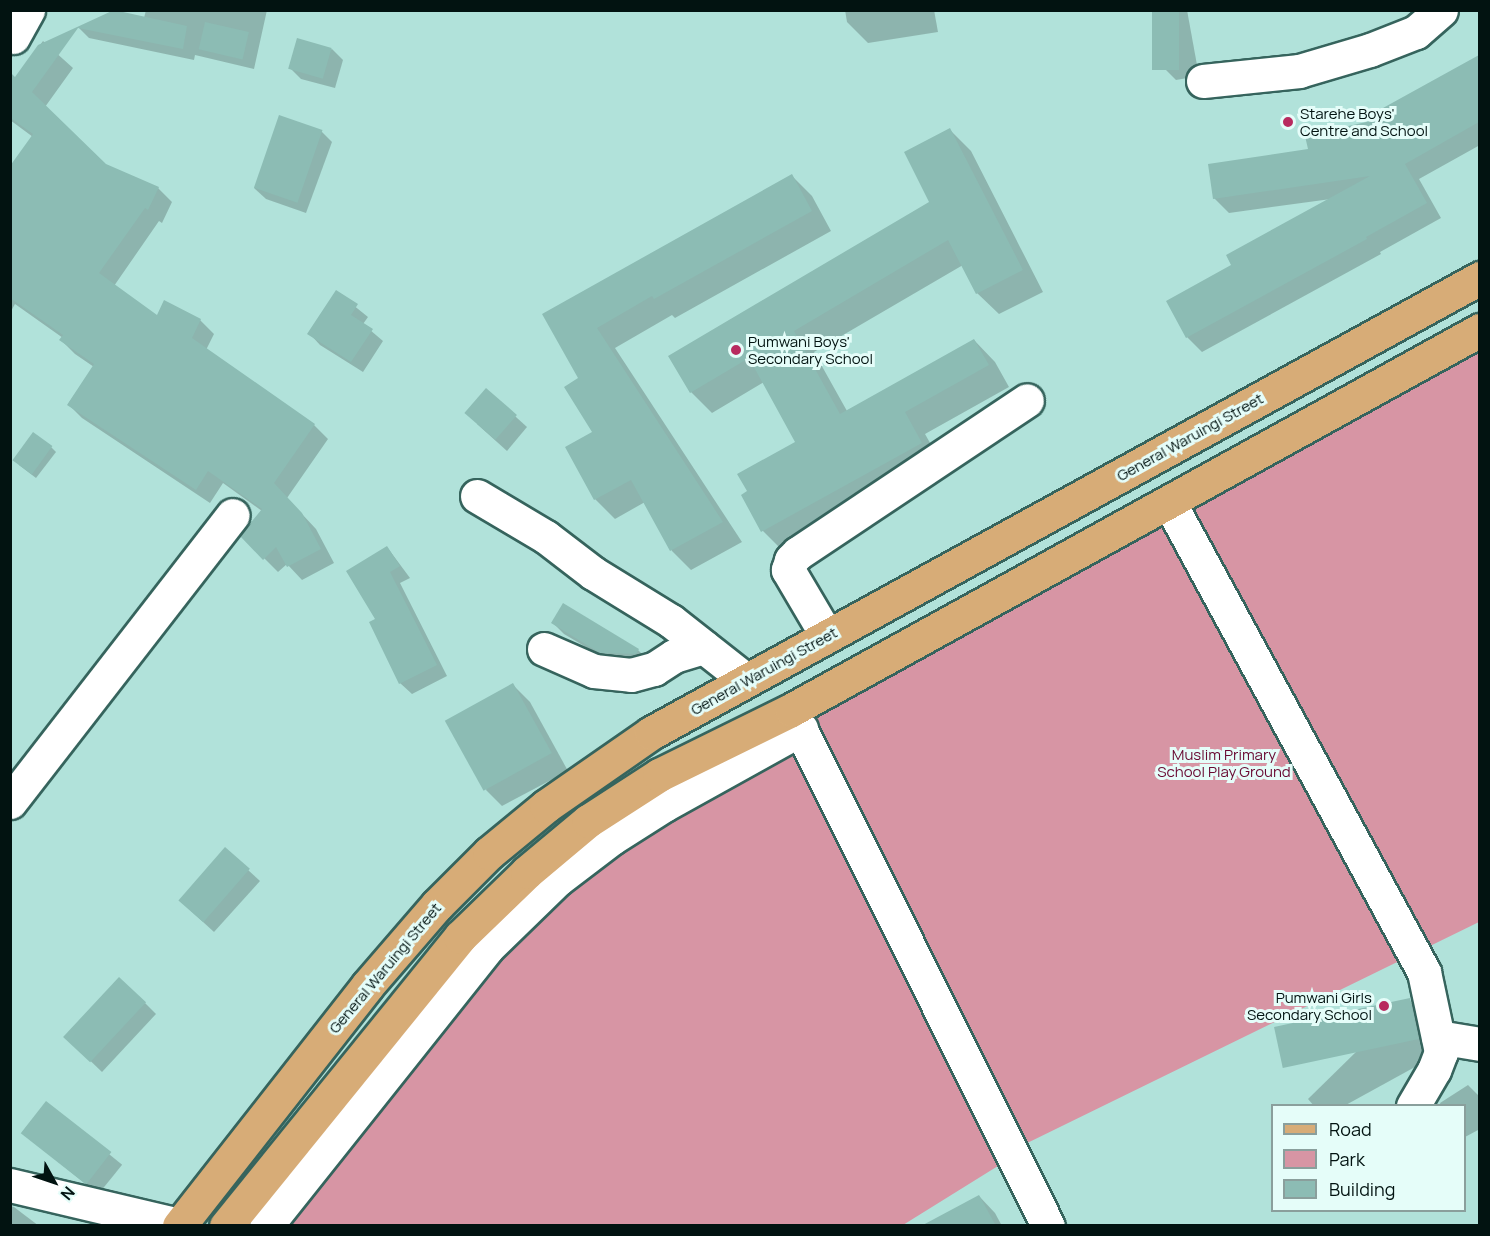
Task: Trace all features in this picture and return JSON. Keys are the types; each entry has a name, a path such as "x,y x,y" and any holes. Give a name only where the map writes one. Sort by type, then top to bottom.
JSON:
{"main road":[{"name":"General Waruingi Street","path":"179,1225 367,986 437,904 489,852 546,806 651,733 1479,278"},
{"path":"226,1226 460,937 527,872 588,821 659,775 796,720 1169,502 1479,330"}],"street":[{"path":"1203,81 1299,71 1370,50 1416,32 1441,10"},
{"path":"827,636 788,570 791,560 798,553 1027,400"},
{"path":"477,496 546,537 593,573 671,621 746,680"},
{"path":"1169,502 1424,972 1441,1052 1434,1070 1414,1104"},
{"path":"10,802 233,514"},
{"path":"544,649 594,671 631,675 654,669 674,656 704,647"},
{"path":"266,1226 486,948 558,879 612,838 796,720 1036,1222"},
{"path":"1438,1037 1479,1044"},
{"path":"10,1185 179,1225"}],"green space":[{"name":"Muslim Primary School Play Ground","path":"1479,330 1479,922 1015,1149 1014,1156 903,1225 268,1226 524,911 791,710"}],"building":[{"path":"114,10 187,26 183,49 78,28 32,92 106,164 159,187 148,210 145,208 99,273 157,315 164,300 201,319 192,338 315,424 274,483 302,513 321,549 287,567 276,547 263,560 240,536 262,509 208,471 196,490 67,405 94,364 59,340 63,335 10,298 10,166 33,134 12,119 10,122 10,72 15,77 38,45"},
{"path":"1152,10 1179,10 1179,70 1152,70"},
{"path":"205,22 249,32 243,59 199,49"},
{"path":"297,38 332,48 323,79 288,69"},
{"path":"1479,55 1479,122 1405,164 1427,203 1366,237 1367,239 1186,338 1166,301 1231,265 1226,255 1370,176 1213,199 1208,164 1308,149 1305,136 1388,117 1383,108"},
{"path":"279,115 322,130 297,203 254,188"},
{"path":"950,128 1023,270 976,294 948,240 794,331 840,414 974,339 989,365 905,412 922,443 761,532 741,495 747,491 737,474 795,442 749,358 690,393 668,356 929,202 904,152"},
{"path":"792,174 812,211 654,299 652,296 597,328 723,522 670,551 631,480 594,500 565,447 592,432 564,387 578,378 542,314"},
{"path":"336,290 358,304 351,315 373,329 351,362 307,334"},
{"path":"486,388 517,415 495,440 464,413"},
{"path":"33,432 52,446 32,474 12,460"},
{"path":"387,546 400,566 390,572 437,665 399,684 369,622 375,619 346,571"},
{"path":"563,603 639,649 636,654 600,653 551,623"},
{"path":"513,683 552,753 484,791 445,721"},
{"path":"225,847 250,869 203,922 178,901"},
{"path":"119,977 146,1002 90,1062 63,1037"},
{"path":"1410,998 1419,1039 1283,1068 1274,1027"},
{"path":"46,1101 111,1152 86,1184 21,1133"},
{"path":"979,1195 996,1226 921,1226"}],"place":[{"name":"Starehe Boys' Centre and School","path":"1288,122"},
{"name":"Pumwani Boys' Secondary School","path":"736,350"},
{"name":"Pumwani Girls Secondary School","path":"1384,1006"}]}
